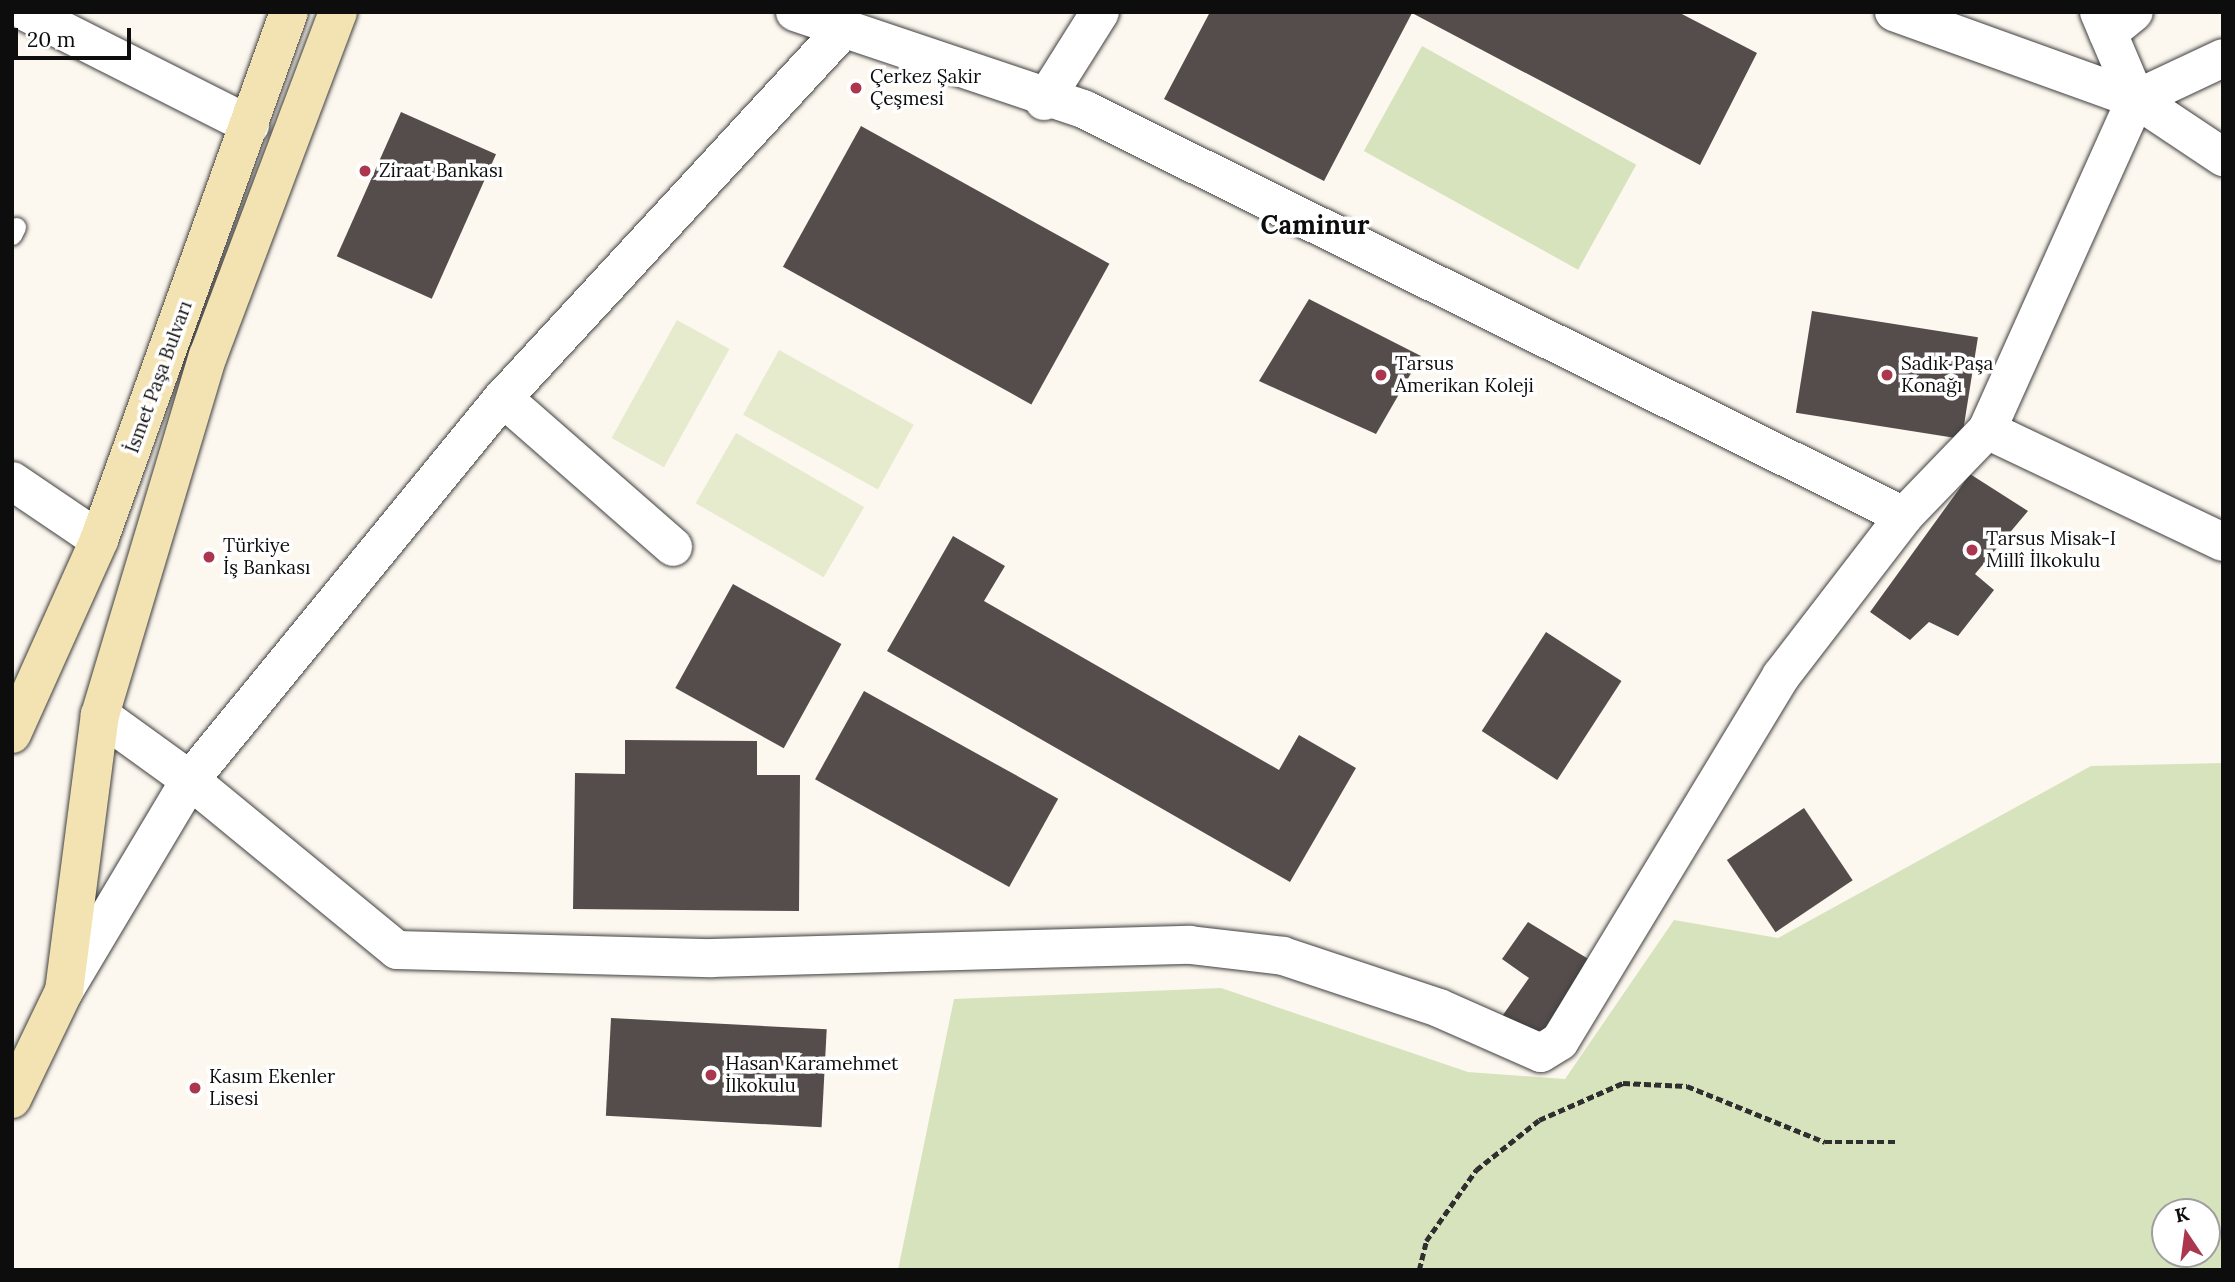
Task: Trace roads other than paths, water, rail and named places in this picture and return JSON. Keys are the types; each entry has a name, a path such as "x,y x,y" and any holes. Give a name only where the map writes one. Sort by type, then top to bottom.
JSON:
{"main road":[{"name":"İsmet Paşa Bulvarı","path":"12,734 99,540 289,12"},
{"path":"12,1099 64,991 100,715 208,356 338,12"}],"street":[{"path":"26,12 250,125"},
{"path":"795,12 1044,101 1095,115 1904,516"},
{"path":"1044,101 1100,12"},
{"path":"1894,12 2136,99 2223,157"},
{"path":"100,715 190,780 397,950 712,958 1190,945 1283,956 1439,1008 1542,1053 1560,1041 1781,676 1904,516 1987,430 2136,99 2114,19"},
{"path":"64,991 190,780 503,398 842,31"},
{"path":"2136,99 2223,58"},
{"path":"503,398 673,547"},
{"path":"1987,430 2223,542"},
{"path":"12,481 99,540"}],"place":[{"name":"Çerkez Şakir Çeşmesi","path":"856,88"},
{"name":"Ziraat Bankası","path":"365,171"},
{"name":"Tarsus Amerikan Koleji","path":"1381,375"},
{"name":"Sadık Paşa Konağı","path":"1887,375"},
{"name":"Tarsus Misak-I Millî İlkokulu","path":"1972,550"},
{"name":"Türkiye İş Bankası","path":"209,557"},
{"name":"Hasan Karamehmet İlkokulu","path":"711,1075"},
{"name":"Kasım Ekenler Lisesi","path":"195,1088"}],"district":[{"name":"Caminur","path":"1315,225"}]}
